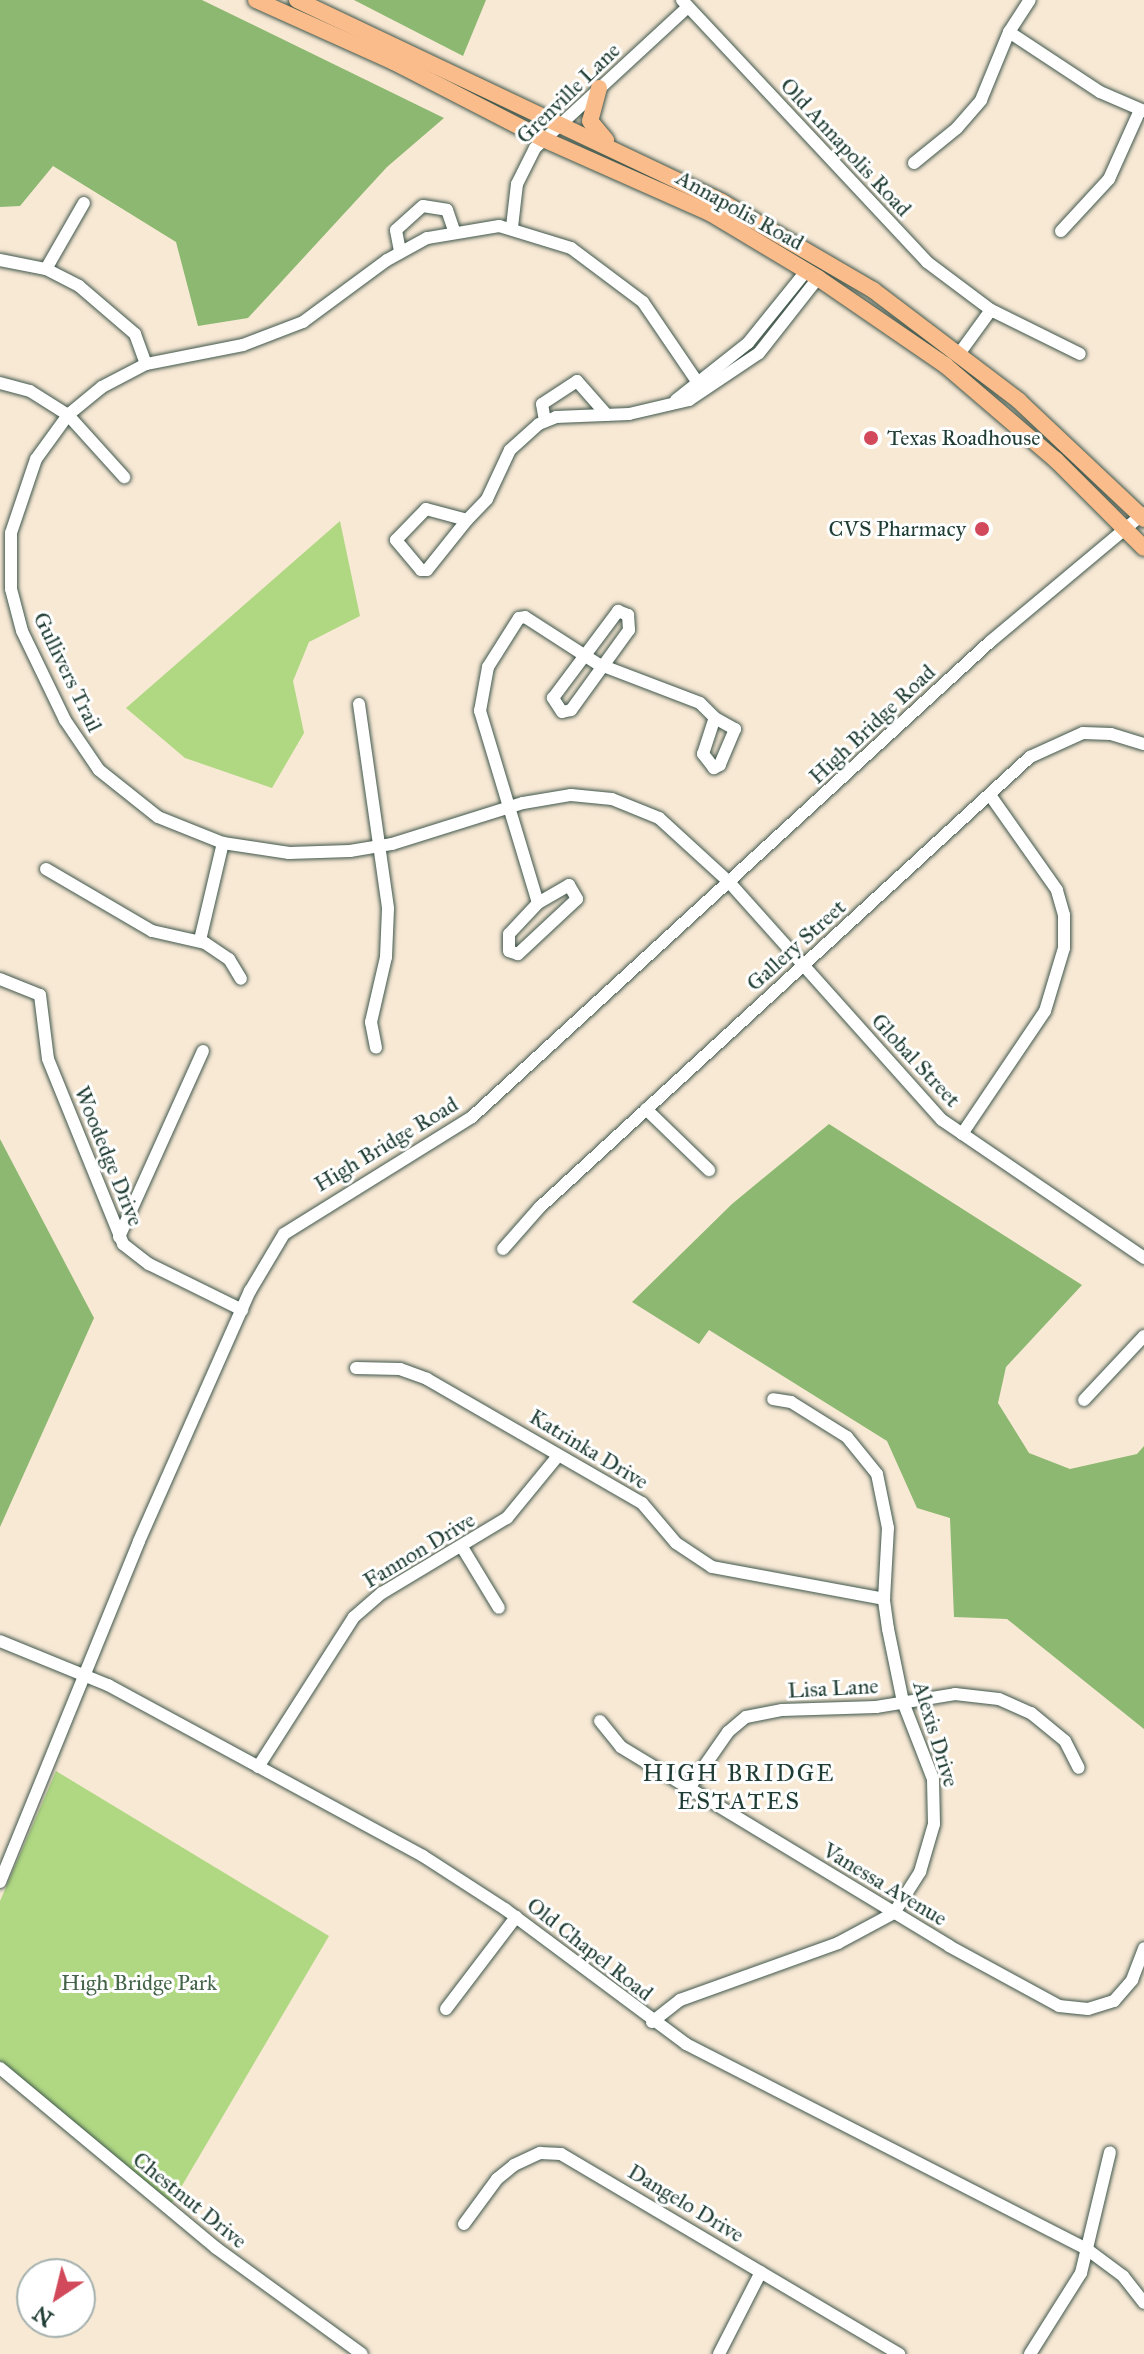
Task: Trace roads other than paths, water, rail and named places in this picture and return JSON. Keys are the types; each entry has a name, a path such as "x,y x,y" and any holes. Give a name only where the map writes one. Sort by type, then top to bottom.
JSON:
{"main road":[{"name":"Annapolis Road","path":"256,0 394,62 543,139 710,213 812,274 945,365 1056,460 1144,548"},
{"name":"Annapolis Road","path":"297,0 619,151 819,257 959,354 1063,440 1143,516"},
{"path":"599,88 590,121 619,151"}],"street":[{"path":"914,163 981,100 1009,32 1030,0"},
{"name":"Grenville Lane","path":"512,227 520,174 543,139 685,3"},
{"name":"Old Annapolis Road","path":"685,3 927,262 991,310 1080,354"},
{"path":"1009,32 1085,83 1142,111 1109,179 1061,231"},
{"path":"46,269 84,203"},
{"path":"400,251 396,230 423,206 447,210 454,230"},
{"name":"Gullivers Trail","path":"696,380 667,333 630,289 571,248 512,227 454,230 400,251 341,298 284,331 243,345 146,364 102,387 68,415 36,459 5,533 18,619 75,738 99,770 132,800 185,830 223,843 289,853 380,847 507,808 571,795 623,802 666,822 729,882"},
{"path":"0,260 46,269 79,286 136,336 146,364"},
{"path":"676,400 696,380 748,343 812,274"},
{"path":"467,520 426,509 396,540 421,570 427,570 487,499 517,441 545,421 607,415 689,400 744,366 812,274"},
{"path":"959,354 991,310"},
{"path":"545,421 542,404 577,381 607,415"},
{"path":"0,383 30,391 68,415 124,477"},
{"name":"High Bridge Road","path":"0,1882 88,1675 139,1541 263,1266 291,1226 472,1117 991,641 1143,516"},
{"path":"614,613 628,615 629,630 603,666 571,710 562,712 553,698 614,613"},
{"path":"538,903 481,724 481,699 494,656 520,617 603,666 700,703 715,718"},
{"path":"359,704 380,847 388,934 371,1022 376,1048"},
{"name":"Gallery Street","path":"503,1249 519,1227 1030,757 1064,738 1111,734 1144,744"},
{"path":"962,1134 1045,1011 1064,948 1064,915 1057,890 990,795"},
{"path":"200,940 223,843"},
{"path":"46,869 152,931 200,940 229,959 241,979"},
{"name":"Global Street","path":"729,882 935,1113 1144,1258"},
{"path":"569,885 576,892 577,899 514,954 507,939 538,903 559,886 569,885"},
{"name":"Woodedge Drive","path":"0,979 40,995 48,1059 119,1237 139,1258 242,1310"},
{"path":"119,1237 203,1051"},
{"path":"646,1109 709,1170"},
{"path":"1084,1400 1144,1336"},
{"name":"Katrinka Drive","path":"356,1368 418,1375 642,1503 676,1543 712,1567 884,1599"},
{"name":"Alexis Drive","path":"652,2022 680,2000 838,1943 894,1913 920,1872 935,1813 931,1769 903,1702 884,1599 887,1506 873,1465 858,1446 825,1422 791,1402 773,1399"},
{"name":"Fannon Drive","path":"258,1767 354,1617 382,1593 510,1516 558,1456"},
{"path":"462,1547 499,1608"},
{"name":"Old Chapel Road","path":"0,1641 88,1675 423,1856 516,1917 652,2022 1088,2250 1123,2276 1144,2303"},
{"name":"Lisa Lane","path":"689,1788 728,1732 746,1717 966,1694 1011,1703 1065,1741 1079,1768"},
{"name":"Vanessa Avenue","path":"600,1721 615,1743 894,1913 1031,1992 1074,2009 1094,2008 1119,1996 1132,1980 1144,1948"},
{"path":"446,2009 516,1917"},
{"name":"Chestnut Drive","path":"0,2068 216,2248 362,2354"},
{"path":"1030,2354 1063,2307 1088,2250 1110,2152"},
{"name":"Dangelo Drive","path":"464,2224 514,2165 540,2153 561,2154 899,2354"},
{"path":"719,2354 761,2272"},
{"path":"873,2354 881,2342"}],"place":[{"name":"Texas Roadhouse","path":"871,438"},
{"name":"CVS Pharmacy","path":"982,529"}],"district":[{"name":"HIGH BRIDGE ESTATES","path":"739,1788"}],"park label":[{"name":"High Bridge Park","path":"139,1983"}]}
